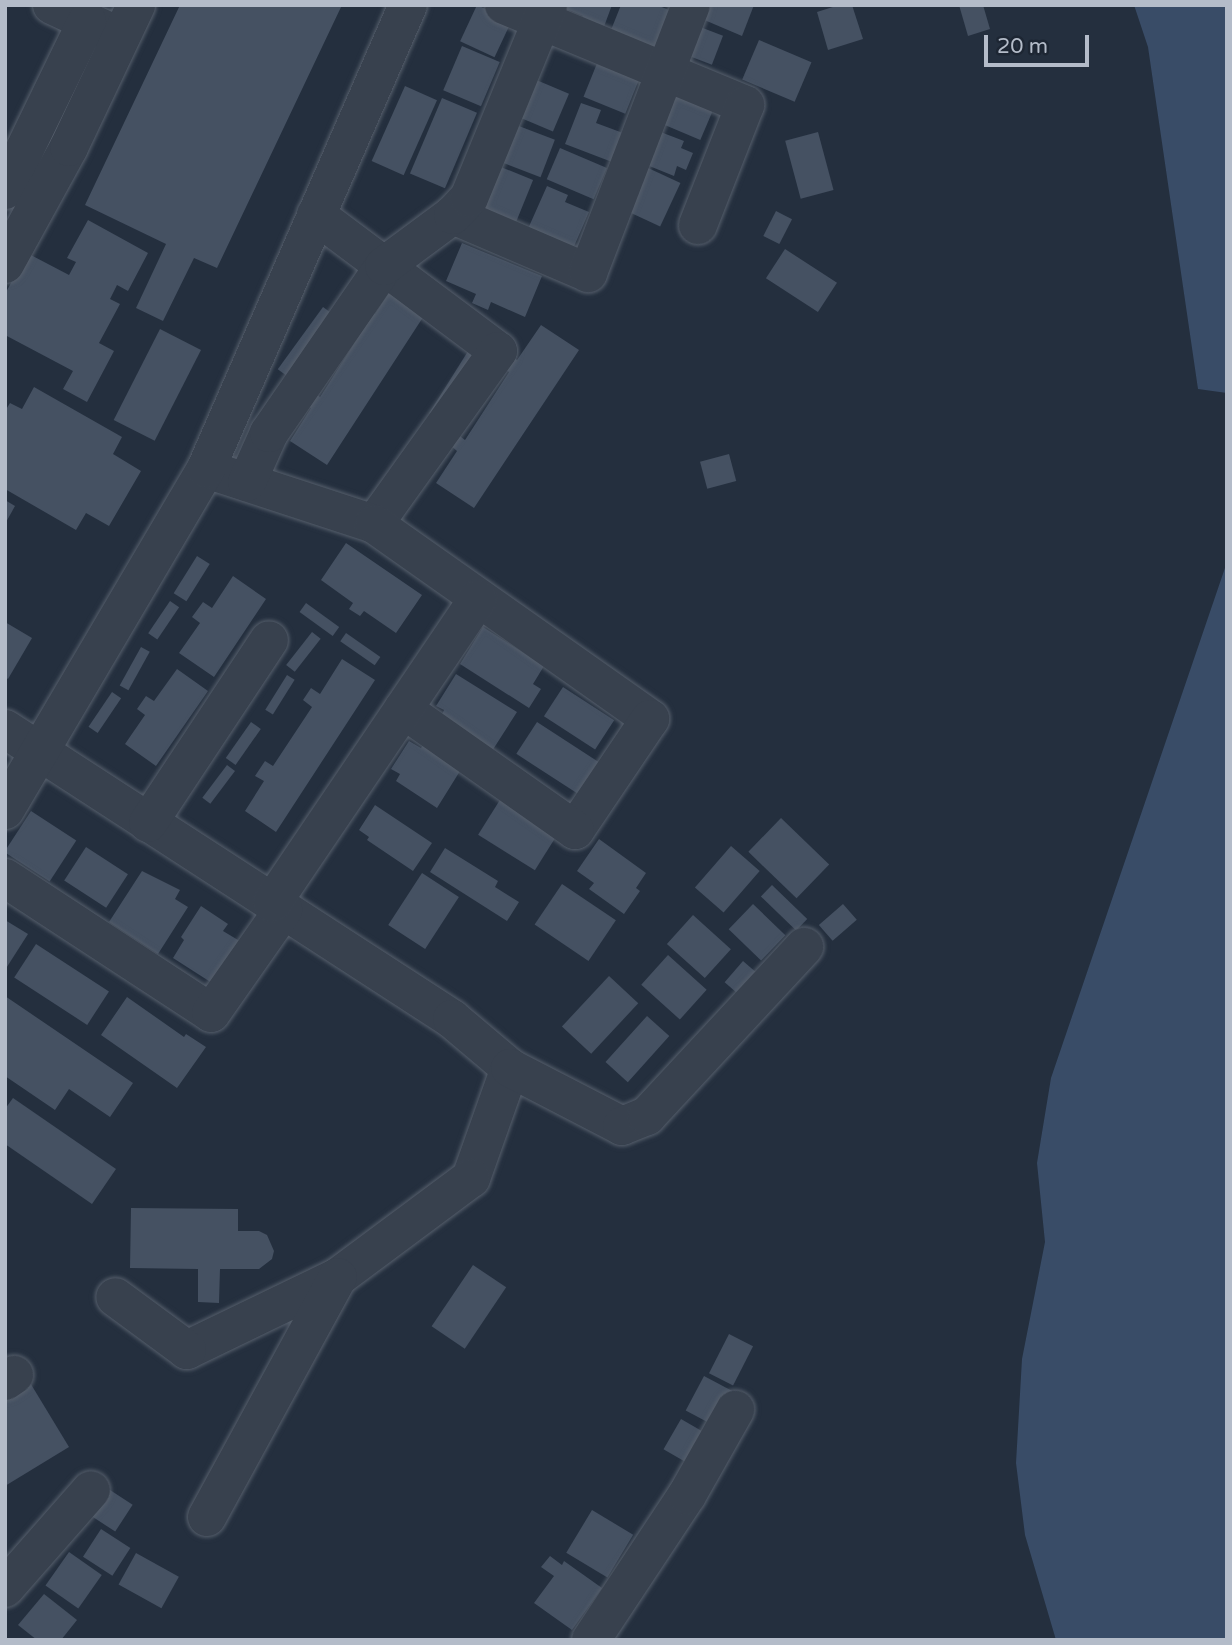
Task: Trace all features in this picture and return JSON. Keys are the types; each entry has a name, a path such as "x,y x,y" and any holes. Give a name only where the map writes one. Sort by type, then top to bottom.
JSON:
{"street":[{"path":"5,264 69,147 129,21 87,21 52,5"},
{"path":"504,5 545,13 666,71 745,105 698,225"},
{"path":"453,215 588,273 691,5"},
{"path":"5,810 42,752 206,469 404,7"},
{"path":"247,482 269,433 384,266 453,215 469,198 545,13"},
{"path":"5,190 87,21"},
{"path":"316,215 498,351 374,524"},
{"path":"206,469 374,524 650,719 575,830 403,709"},
{"path":"5,878 212,1013 403,709 478,599"},
{"path":"148,823 269,639"},
{"path":"5,729 452,1019 510,1068 622,1126 647,1115 804,947"},
{"path":"116,1297 187,1350 338,1277 471,1178 510,1068"},
{"path":"207,1517 338,1277"},
{"path":"592,1640 687,1495 735,1410"},
{"path":"5,1588 91,1490"}],"water":[{"path":"1134,5 1227,5 1227,393 1198,389 1148,47"},
{"path":"1227,562 1227,1640 1056,1640 1025,1535 1016,1463 1022,1359 1045,1242 1037,1163 1051,1078"}],"building":[{"path":"180,5 342,5 217,268 194,258 163,321 136,308 166,244 85,205"},
{"path":"477,5 511,21 495,57 460,41"},
{"path":"565,5 612,5 602,32 580,23 583,16 564,8"},
{"path":"621,5 657,5 676,13 660,51 611,30"},
{"path":"707,5 754,5 742,36 702,19"},
{"path":"839,5 852,5 863,39 828,50 817,12"},
{"path":"959,5 983,5 990,29 968,36"},
{"path":"695,25 723,36 712,65 684,54"},
{"path":"759,40 811,62 795,102 742,80"},
{"path":"462,46 500,62 481,106 443,90"},
{"path":"600,56 642,73 625,114 584,97"},
{"path":"534,79 569,94 553,132 518,117"},
{"path":"405,86 437,100 404,175 372,161"},
{"path":"674,92 714,109 700,140 661,123"},
{"path":"442,98 477,113 445,188 410,173"},
{"path":"581,103 601,110 596,123 623,133 612,162 565,144"},
{"path":"511,123 555,140 541,177 497,160"},
{"path":"658,131 684,141 681,148 693,153 686,170 677,166 674,176 637,161"},
{"path":"818,132 834,190 801,199 785,141"},
{"path":"560,148 607,168 594,199 547,179"},
{"path":"496,165 533,180 514,226 477,211"},
{"path":"646,167 680,183 660,227 626,211"},
{"path":"547,186 568,195 565,202 589,212 572,251 527,231"},
{"path":"776,211 792,219 779,244 763,236"},
{"path":"88,220 148,253 128,291 117,285 110,299 120,304 99,343 114,351 87,402 63,389 73,371 5,335 5,294 27,253 69,275 76,262 67,258"},
{"path":"462,243 542,276 525,317 491,302 488,310 472,303 476,294 446,281"},
{"path":"785,249 837,283 818,312 766,278"},
{"path":"394,285 429,308 327,465 290,441 311,408 305,404 313,392 320,397 364,328 369,310 375,314"},
{"path":"323,307 334,315 289,378 278,369"},
{"path":"541,325 579,350 474,508 436,483 457,451 450,445 457,434 465,440 509,372 502,367 510,355 517,360"},
{"path":"160,329 201,350 155,441 114,420"},
{"path":"470,348 481,355 440,420 429,413"},
{"path":"34,387 122,437 113,454 141,471 109,526 86,513 76,530 5,489 5,411 10,403 22,409"},
{"path":"729,454 736,481 707,489 700,462"},
{"path":"5,500 15,506 5,524"},
{"path":"346,543 422,595 396,633 364,611 360,616 349,609 353,603 321,580"},
{"path":"197,556 210,564 186,601 174,593"},
{"path":"233,576 266,599 214,677 179,653 200,623 192,617 203,602 212,608"},
{"path":"170,601 179,607 157,639 148,633"},
{"path":"306,603 339,627 333,636 300,612"},
{"path":"5,622 32,638 8,679 5,677"},
{"path":"483,627 544,666 533,684 541,689 529,708 460,664"},
{"path":"312,632 321,639 295,672 286,665"},
{"path":"346,633 380,657 375,665 340,641"},
{"path":"141,647 150,652 128,690 120,685"},
{"path":"342,659 375,680 276,832 245,811 264,781 255,776 265,761 273,766 312,707 303,700 311,688 320,694"},
{"path":"177,669 208,691 156,766 125,744 145,715 137,709 146,696 154,701"},
{"path":"456,674 517,712 492,751 440,719 444,710 436,706"},
{"path":"287,675 295,680 273,715 265,710"},
{"path":"563,687 614,720 595,750 544,716"},
{"path":"112,692 121,698 98,733 89,727"},
{"path":"251,722 261,729 236,765 226,758"},
{"path":"537,722 602,764 582,796 516,754"},
{"path":"427,739 465,763 437,808 396,781 400,774 391,769 409,741 421,748"},
{"path":"227,765 235,771 210,804 202,798"},
{"path":"503,795 560,831 535,870 478,835"},
{"path":"375,805 432,843 413,871 367,840 369,837 359,830"},
{"path":"31,811 76,840 50,882 5,853"},
{"path":"781,818 829,865 797,898 748,852"},
{"path":"599,839 646,873 636,888 640,891 624,914 589,889 594,883 577,871"},
{"path":"731,846 760,871 724,912 695,888"},
{"path":"86,847 128,874 106,908 64,881"},
{"path":"445,848 498,881 495,887 519,902 507,921 430,872"},
{"path":"142,871 180,890 175,899 188,907 158,954 109,922"},
{"path":"422,873 459,897 425,949 388,925"},
{"path":"562,884 616,920 588,961 535,925"},
{"path":"772,885 807,919 796,931 761,897"},
{"path":"753,904 785,935 761,960 729,929"},
{"path":"843,904 857,920 833,941 819,925"},
{"path":"201,906 228,924 223,931 243,943 212,983 173,958 184,940 181,937"},
{"path":"693,915 731,949 705,978 667,944"},
{"path":"5,920 28,934 5,970"},
{"path":"36,944 109,991 87,1025 14,978"},
{"path":"668,955 707,990 680,1020 641,985"},
{"path":"743,961 757,973 738,994 725,982"},
{"path":"609,976 638,1003 591,1054 562,1026"},
{"path":"5,996 133,1083 110,1117 69,1089 55,1110 5,1076"},
{"path":"127,997 184,1037 186,1034 206,1047 177,1088 101,1035"},
{"path":"647,1016 669,1036 628,1082 606,1062"},
{"path":"13,1098 116,1169 92,1204 5,1144 5,1109"},
{"path":"131,1208 238,1209 238,1231 259,1231 267,1235 274,1251 272,1259 259,1269 220,1269 219,1303 198,1302 198,1269 130,1268"},
{"path":"473,1265 506,1287 465,1349 432,1326"},
{"path":"729,1334 753,1346 733,1385 709,1373"},
{"path":"704,1376 732,1391 714,1425 686,1410"},
{"path":"29,1381 69,1447 5,1486 5,1396"},
{"path":"681,1419 707,1434 689,1464 664,1449"},
{"path":"110,1490 133,1505 115,1532 93,1517"},
{"path":"592,1510 633,1535 607,1578 566,1553"},
{"path":"101,1529 130,1548 112,1576 83,1557"},
{"path":"69,1552 102,1575 78,1609 45,1586"},
{"path":"136,1553 179,1577 161,1608 119,1584"},
{"path":"550,1556 562,1565 564,1561 602,1588 572,1630 534,1603 554,1576 541,1567"},
{"path":"44,1594 77,1620 61,1640 37,1640 18,1625"}]}
